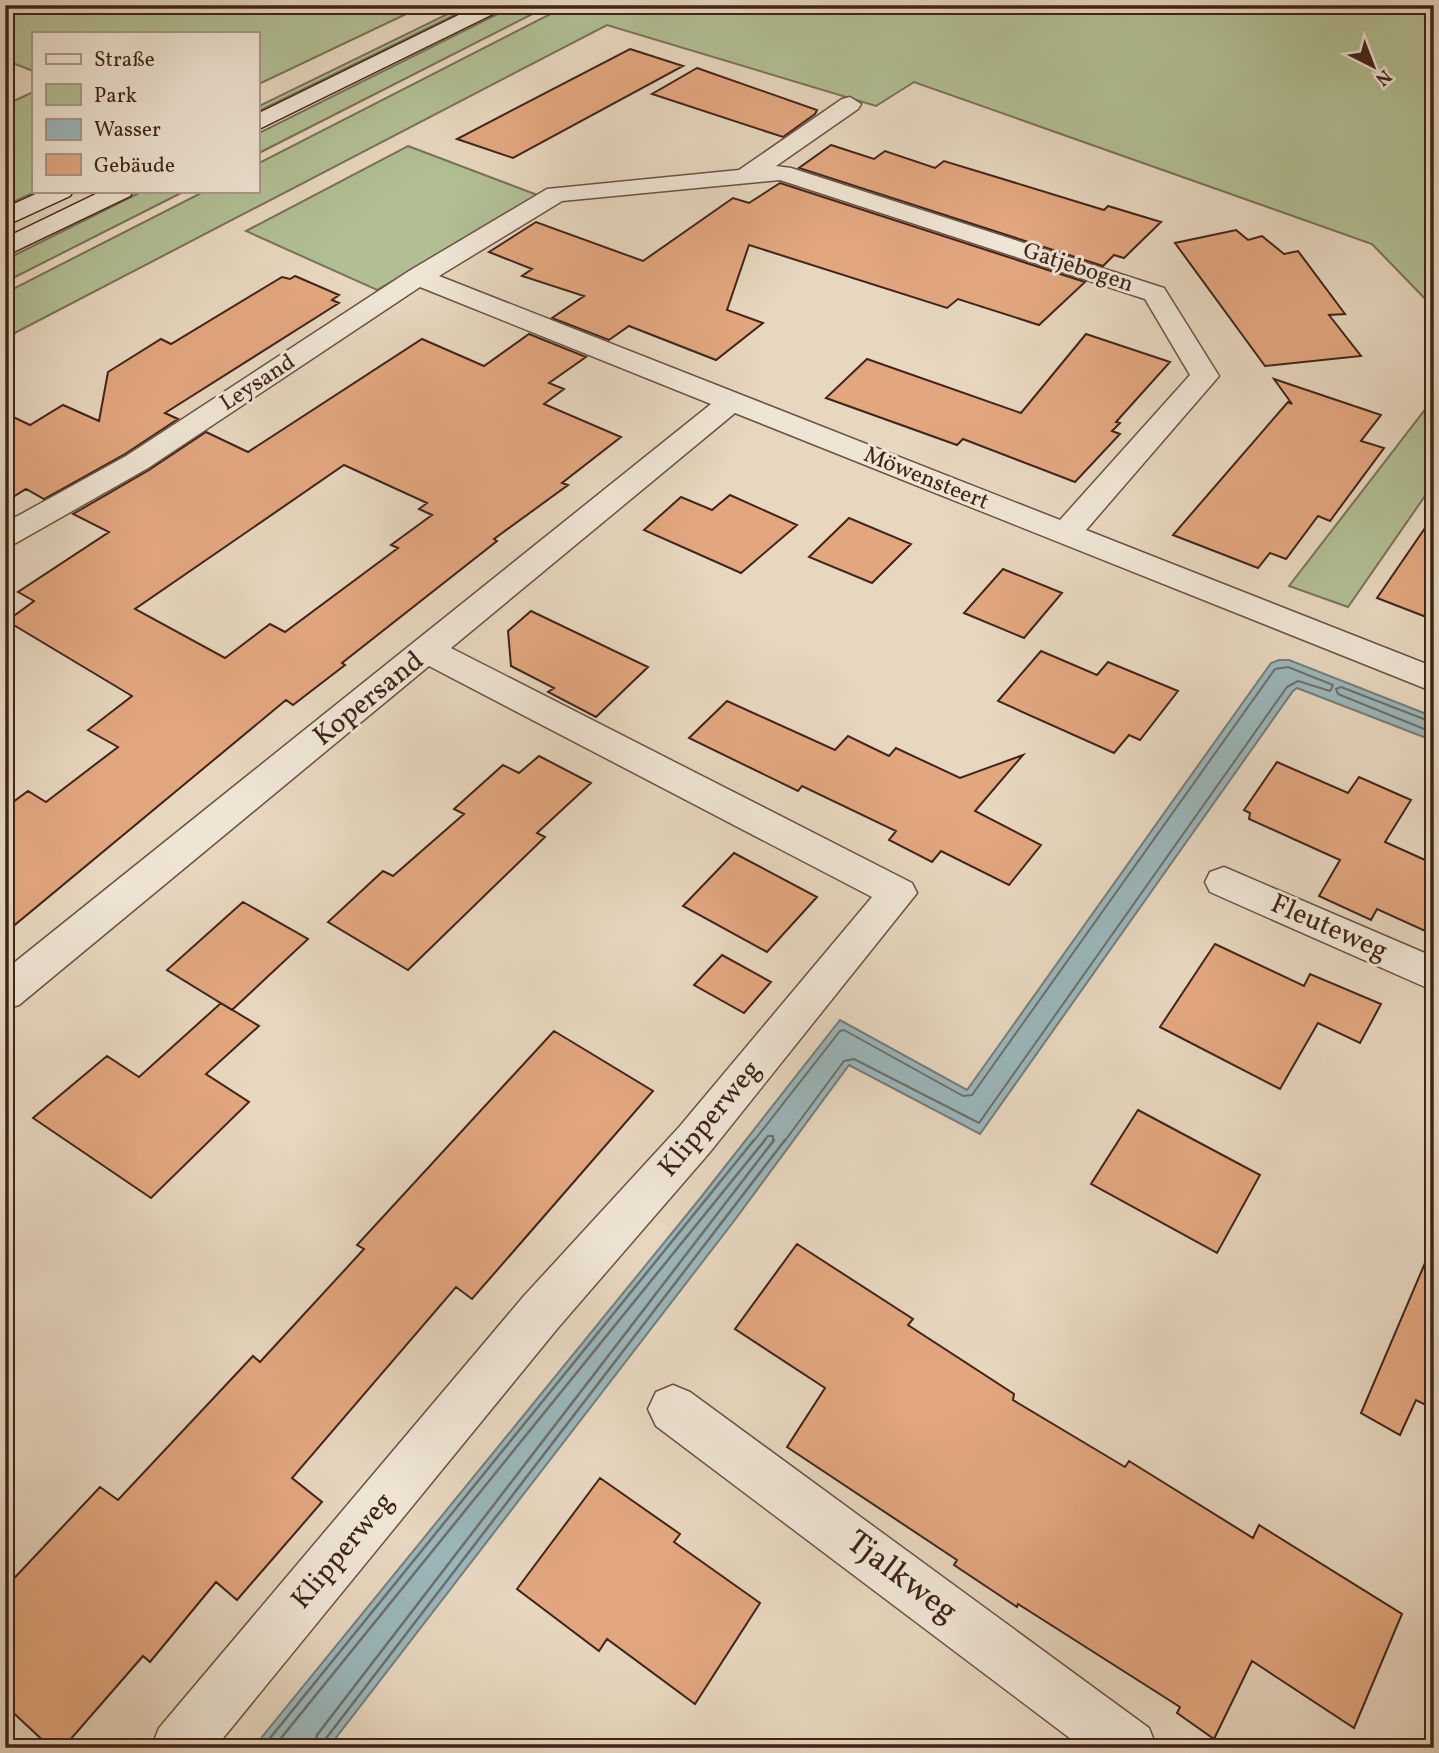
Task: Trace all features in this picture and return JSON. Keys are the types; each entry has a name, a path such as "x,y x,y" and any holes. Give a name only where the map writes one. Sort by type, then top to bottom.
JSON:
{"street":[{"path":"259,122 496,5"},
{"name":"Gatjebogen","path":"747,176 850,104"},
{"name":"Gatjebogen","path":"507,223 556,194 782,173 1155,293 1205,376 1065,535"},
{"path":"5,218 59,192"},
{"path":"5,248 119,192"},
{"name":"Leysand","path":"5,536 137,462 418,277 507,223"},
{"name":"Möwensteert","path":"418,277 1434,680"},
{"name":"Kopersand","path":"5,993 731,402"},
{"name":"Klipperweg","path":"178,1748 540,1313 695,1139 898,892 428,651"},
{"name":"Fleuteweg","path":"1224,882 1434,975"},
{"name":"Tjalkweg","path":"673,1409 1129,1748"}],"green space":[{"path":"5,5 425,5 259,84 259,32 32,32 32,71 5,60"},
{"path":"466,5 475,5 259,111 259,106"},
{"path":"516,5 550,5 259,153 259,133"},
{"path":"568,5 1434,5 1434,308 1372,244 914,82 876,106 607,25 5,338 5,293 203,192 259,192 259,163"},
{"path":"32,92 32,192 35,192 5,206 5,105"},
{"path":"408,146 540,196 377,290 246,231"},
{"path":"141,192 183,192 5,282 5,260"},
{"path":"1434,398 1434,483 1348,607 1289,586"}],"water":[{"path":"1289,660 1434,717 1434,741 1297,688 1293,691 980,1134 849,1065 734,1221 328,1748 253,1748 698,1201 840,1020 967,1090 1271,663"}],"building":[{"path":"630,49 683,66 513,158 457,139"},
{"path":"697,68 817,110 783,137 652,94"},
{"path":"831,145 874,159 885,151 935,168 944,161 1104,210 1108,206 1161,222 1124,258 1114,255 1103,266 799,168"},
{"path":"780,183 1085,282 1039,325 958,299 947,308 749,245 727,310 763,323 716,360 629,326 609,340 552,318 584,296 522,276 532,269 489,252 536,222 643,261 733,198 749,203"},
{"path":"1236,230 1248,240 1262,236 1284,254 1298,251 1345,314 1329,315 1361,356 1265,366 1175,243"},
{"path":"295,276 339,295 332,300 339,303 165,413 178,419 125,454 44,499 26,489 5,502 5,413 30,425 63,405 99,421 108,372 161,339 171,344 282,277 290,279"},
{"path":"529,334 586,357 549,383 564,389 544,404 621,437 562,483 568,485 494,539 497,541 342,663 345,665 293,705 286,700 5,933 5,808 28,791 46,802 118,747 88,730 132,696 7,621 34,601 18,592 109,532 73,514 149,470 206,432 248,452 422,339 484,366","holes":["344,465 427,503 419,509 432,515 391,545 398,548 285,632 270,624 225,658 135,609"]},
{"path":"1086,334 1170,362 1116,422 1120,423 1112,431 1120,434 1075,482 963,439 957,445 826,398 867,359 1021,413"},
{"path":"1274,379 1381,415 1361,441 1384,448 1330,521 1318,516 1286,559 1270,553 1258,568 1173,535 1288,402 1292,404"},
{"path":"730,495 797,525 741,573 644,530 681,497 712,510"},
{"path":"1434,515 1434,620 1377,598"},
{"path":"849,518 911,544 872,583 809,557"},
{"path":"1003,569 1062,593 1024,638 964,613"},
{"path":"531,611 648,667 596,717 548,692 554,688 511,666 508,631"},
{"path":"1041,651 1097,675 1108,662 1178,691 1140,740 1129,735 1114,753 998,701"},
{"path":"727,701 835,750 848,736 889,756 896,748 960,778 1023,755 975,811 1041,845 1009,885 941,851 932,862 889,840 896,831 802,786 798,791 689,738"},
{"path":"539,756 591,783 537,833 545,837 408,970 328,922 383,871 393,876 464,814 454,809 503,765 519,773"},
{"path":"1277,762 1348,793 1359,777 1411,800 1385,842 1434,864 1434,935 1377,909 1371,920 1319,896 1340,860 1249,819 1250,813 1244,810"},
{"path":"734,853 817,897 767,952 683,906"},
{"path":"243,902 308,939 232,1010 167,970"},
{"path":"1215,944 1304,986 1310,974 1381,1004 1360,1043 1318,1023 1280,1089 1160,1027"},
{"path":"722,955 771,982 744,1013 694,985"},
{"path":"221,1003 259,1026 206,1074 249,1102 151,1198 33,1118 107,1056 139,1077"},
{"path":"554,1031 653,1091 472,1299 456,1287 292,1478 322,1502 237,1600 216,1582 150,1662 143,1656 63,1748 51,1748 5,1705 5,1588 100,1487 118,1500 253,1356 260,1362 364,1249 357,1245"},
{"path":"1138,1110 1260,1175 1217,1253 1091,1184"},
{"path":"1434,1242 1434,1409 1416,1400 1400,1435 1361,1413"},
{"path":"797,1244 913,1319 908,1325 1014,1394 1013,1400 1125,1467 1129,1461 1253,1538 1259,1525 1402,1614 1354,1728 1252,1661 1214,1739 1177,1713 1180,1707 1018,1604 1017,1607 954,1565 957,1560 787,1447 825,1388 735,1329"},
{"path":"600,1478 680,1534 674,1542 760,1603 695,1704 607,1639 599,1651 517,1589"}]}
